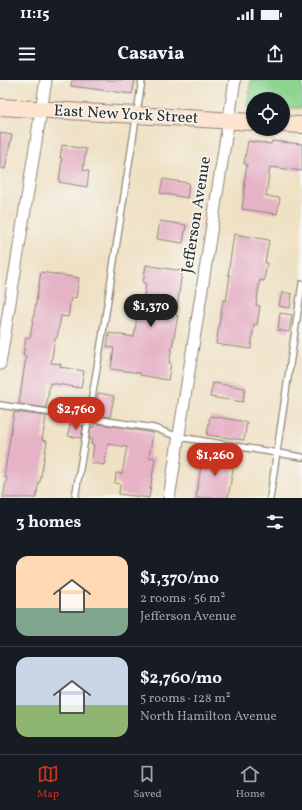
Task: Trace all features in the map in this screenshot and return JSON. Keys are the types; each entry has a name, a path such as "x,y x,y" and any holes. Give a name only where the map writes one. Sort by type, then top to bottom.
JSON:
{"main road":[{"name":"East New York Street","path":"0,107 246,122"},
{"path":"290,124 302,125"}],"street":[{"path":"0,364 46,80"},
{"name":"Jefferson Avenue","path":"169,498 234,80"}],"lane":[{"path":"75,498 102,338 142,80"},
{"path":"270,498 302,284"},
{"path":"0,404 154,428 179,437 302,457"}],"green space":[{"path":"251,80 302,80 302,108 290,108 290,92 249,92"}],"building":[{"path":"72,80 135,80 132,94 71,86"},
{"path":"0,133 12,135 5,169 0,168"},
{"path":"248,141 271,144 272,141 302,144 302,171 270,167 266,196 280,198 277,214 242,209 247,164 244,164"},
{"path":"62,145 86,149 83,170 89,171 87,187 59,182"},
{"path":"163,179 189,183 187,198 160,193"},
{"path":"160,221 186,225 183,243 157,239"},
{"path":"234,234 269,240 264,281 260,280 256,305 260,306 257,325 254,324 251,349 216,344 223,300 226,301"},
{"path":"146,265 182,271 176,316 178,316 169,363 171,363 168,380 140,375 140,373 111,369 114,348 107,347 109,333 134,337 138,310 142,310 146,283 143,283"},
{"path":"41,272 79,278 76,298 71,297 68,317 61,316 57,338 55,338 51,363 61,364 60,367 84,371 81,388 50,383 46,408 19,404 26,356 23,356 26,337 30,338"},
{"path":"282,292 292,294 290,308 279,306"},
{"path":"280,313 292,315 289,332 278,330"},
{"path":"213,383 245,388 243,402 210,397"},
{"path":"98,393 114,396 110,417 95,415"},
{"path":"14,412 46,417 42,440 47,441 36,498 3,498 7,477 4,477"},
{"path":"210,416 247,422 244,440 207,435"},
{"path":"94,423 153,433 149,457 155,458 149,498 119,494 120,484 115,483 116,473 122,474 127,447 108,444 104,465 91,463 94,445 91,444 92,439 89,439 91,427 94,427"},
{"path":"70,424 83,426 81,438 68,436"},
{"path":"203,453 235,458 228,498 196,498"}]}
